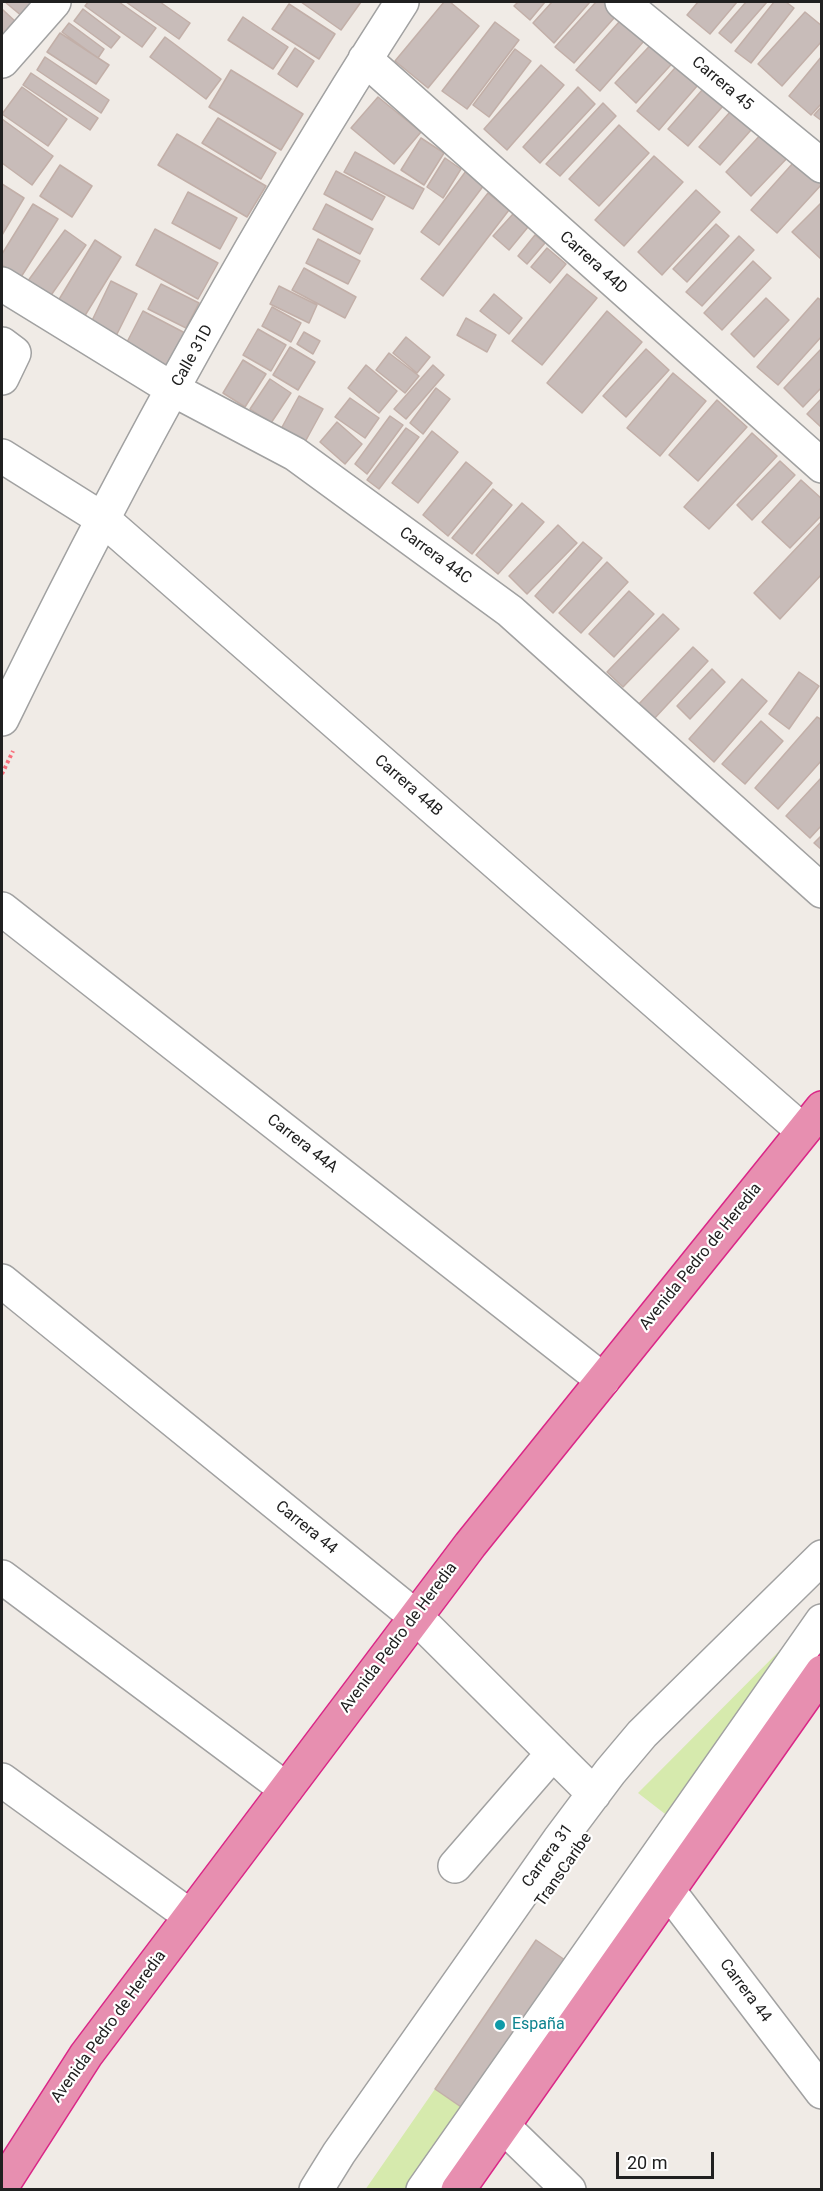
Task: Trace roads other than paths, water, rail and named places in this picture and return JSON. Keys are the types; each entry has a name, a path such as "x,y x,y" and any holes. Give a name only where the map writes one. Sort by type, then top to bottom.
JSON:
{"highway":[{"name":"Avenida Pedro de Heredia","path":"2,2186 86,2055 416,1617 812,1120"},
{"path":"458,2190 822,1672"}],"street":[{"path":"2,61 54,2"},
{"name":"Calle 31D","path":"2,719 104,520 174,390 268,222 365,59 402,2"},
{"name":"Carrera 45","path":"622,2 822,166"},
{"name":"Carrera 44D","path":"365,59 822,466"},
{"name":"Carrera 44C","path":"2,284 174,390 294,454 510,611 822,891"},
{"name":"Carrera 44B","path":"2,456 104,520 812,1120"},
{"name":"Carrera 44A","path":"2,909 603,1380"},
{"name":"Carrera 44","path":"2,1281 416,1617 594,1794"},
{"name":"Carrera 31","path":"316,2190 360,2124 594,1794 642,1734 822,1557"},
{"path":"2,1577 286,1789"},
{"name":"TransCaribe","path":"343,2190 414,2082 618,1794 671,1731 748,1659 822,1580"},
{"path":"423,2190 822,1621"},
{"path":"455,1866 553,1753"},
{"path":"2,1780 190,1916"},
{"name":"Carrera 44","path":"668,1890 820,2089"},
{"path":"502,2126 569,2190"}],"place":[{"name":"España","path":"500,2025"}]}
